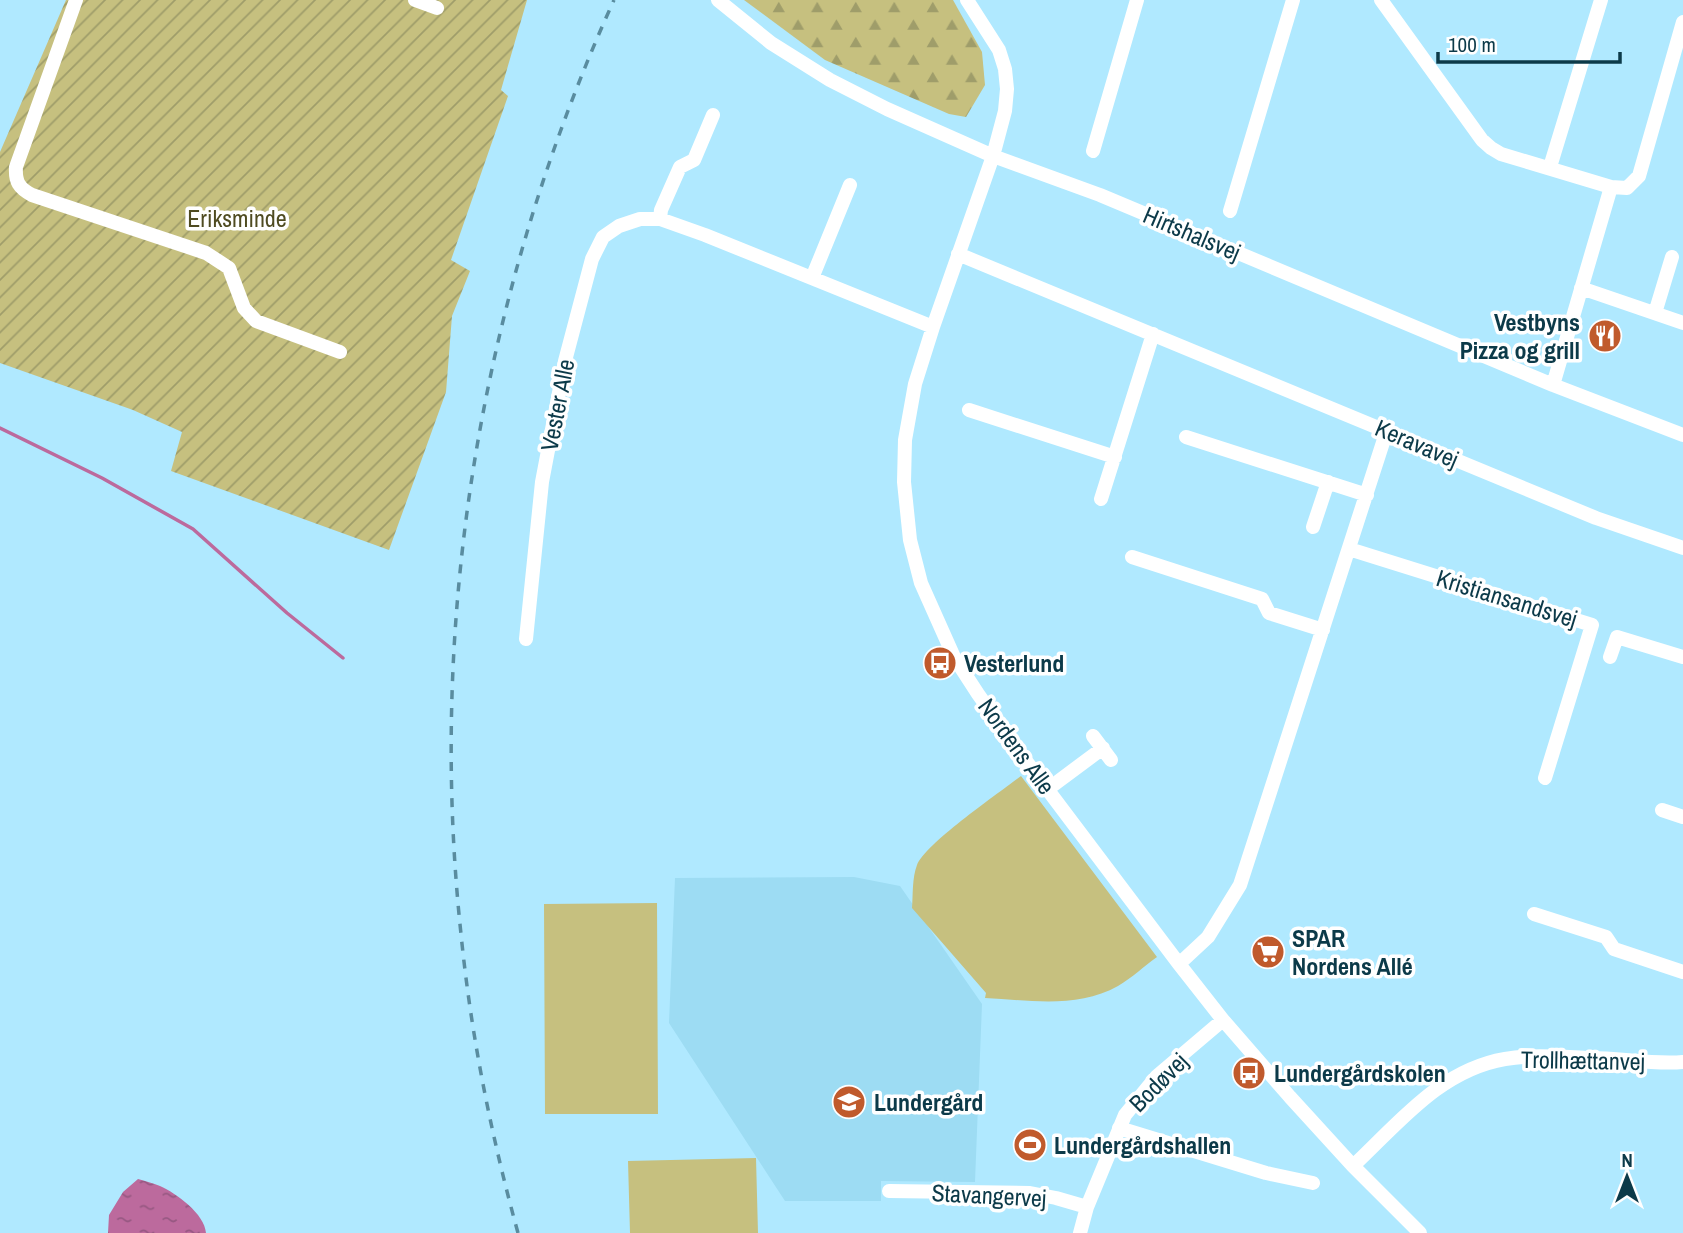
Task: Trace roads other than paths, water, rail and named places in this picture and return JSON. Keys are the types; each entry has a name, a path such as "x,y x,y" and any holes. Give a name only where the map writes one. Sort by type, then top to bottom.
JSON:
{"street":[{"path":"76,0 16,167 15,177 18,184 32,195 206,253 229,268 244,308 256,321 340,352"},
{"path":"415,0 437,8"},
{"name":"Hirtshalsvej","path":"718,0 771,43 830,80 887,109 993,156 1100,195 1553,385 1683,435"},
{"name":"Nordens Alle","path":"967,0 999,50 1007,89 1005,111 993,156 915,384 905,440 904,482 910,540 921,583 954,657 1009,737 1179,964 1223,1020 1290,1097 1353,1166 1420,1233"},
{"path":"1093,151 1137,0"},
{"path":"1230,211 1293,0"},
{"path":"1381,0 1490,148 1611,187 1627,188 1639,176 1683,22"},
{"path":"1550,167 1601,0"},
{"path":"660,219 680,167 694,160 713,115"},
{"path":"813,278 850,186"},
{"path":"1553,385 1611,187"},
{"name":"Vester Alle","path":"526,639 542,482 565,361 592,259 603,237 619,226 640,219 660,219 933,327"},
{"name":"Keravavej","path":"958,254 1596,518 1683,548"},
{"path":"1655,313 1672,257"},
{"path":"1581,288 1683,323"},
{"path":"1101,499 1153,334"},
{"path":"970,410 1115,457"},
{"path":"1179,964 1208,937 1240,885 1387,430"},
{"path":"1186,437 1367,495"},
{"path":"1314,527 1328,482"},
{"name":"Kristiansandsvej","path":"1349,549 1592,625 1545,778"},
{"path":"1132,557 1262,599 1269,613 1323,630"},
{"path":"1610,657 1617,637 1683,657"},
{"path":"1048,789 1107,754 1093,736"},
{"path":"1662,810 1683,817"},
{"path":"1534,914 1605,937 1614,949 1683,972"},
{"name":"Bodøvej","path":"1080,1233 1087,1208 1125,1115 1157,1076 1223,1020"},
{"name":"Trollhættanvej","path":"1353,1166 1427,1096 1457,1075 1489,1062 1524,1057 1683,1062"},
{"path":"1119,1128 1266,1173 1313,1183"},
{"name":"Stavangervej","path":"890,1191 1030,1193 1087,1208"}],"water":[{"path":"138,1179 160,1186 181,1199 201,1219 206,1233 108,1233 109,1215 123,1192"}],"waterway":[{"path":"0,428 102,478 193,529 287,613 343,658"}],"railway":[{"path":"518,1233 483,1085 461,934 452,815 452,695 460,576 475,457 499,339 530,224 568,110 614,0"}],"place":[{"name":"Vestbyns Pizza og grill","path":"1605,336"},
{"name":"Vesterlund","path":"940,663"},
{"name":"SPAR Nordens Allé","path":"1268,952"},
{"name":"Lundergårdskolen","path":"1249,1073"},
{"name":"Lundergård","path":"849,1102"},
{"name":"Lundergårdshallen","path":"1030,1145"}],"park label":[{"name":"Eriksminde","path":"237,218"}]}
